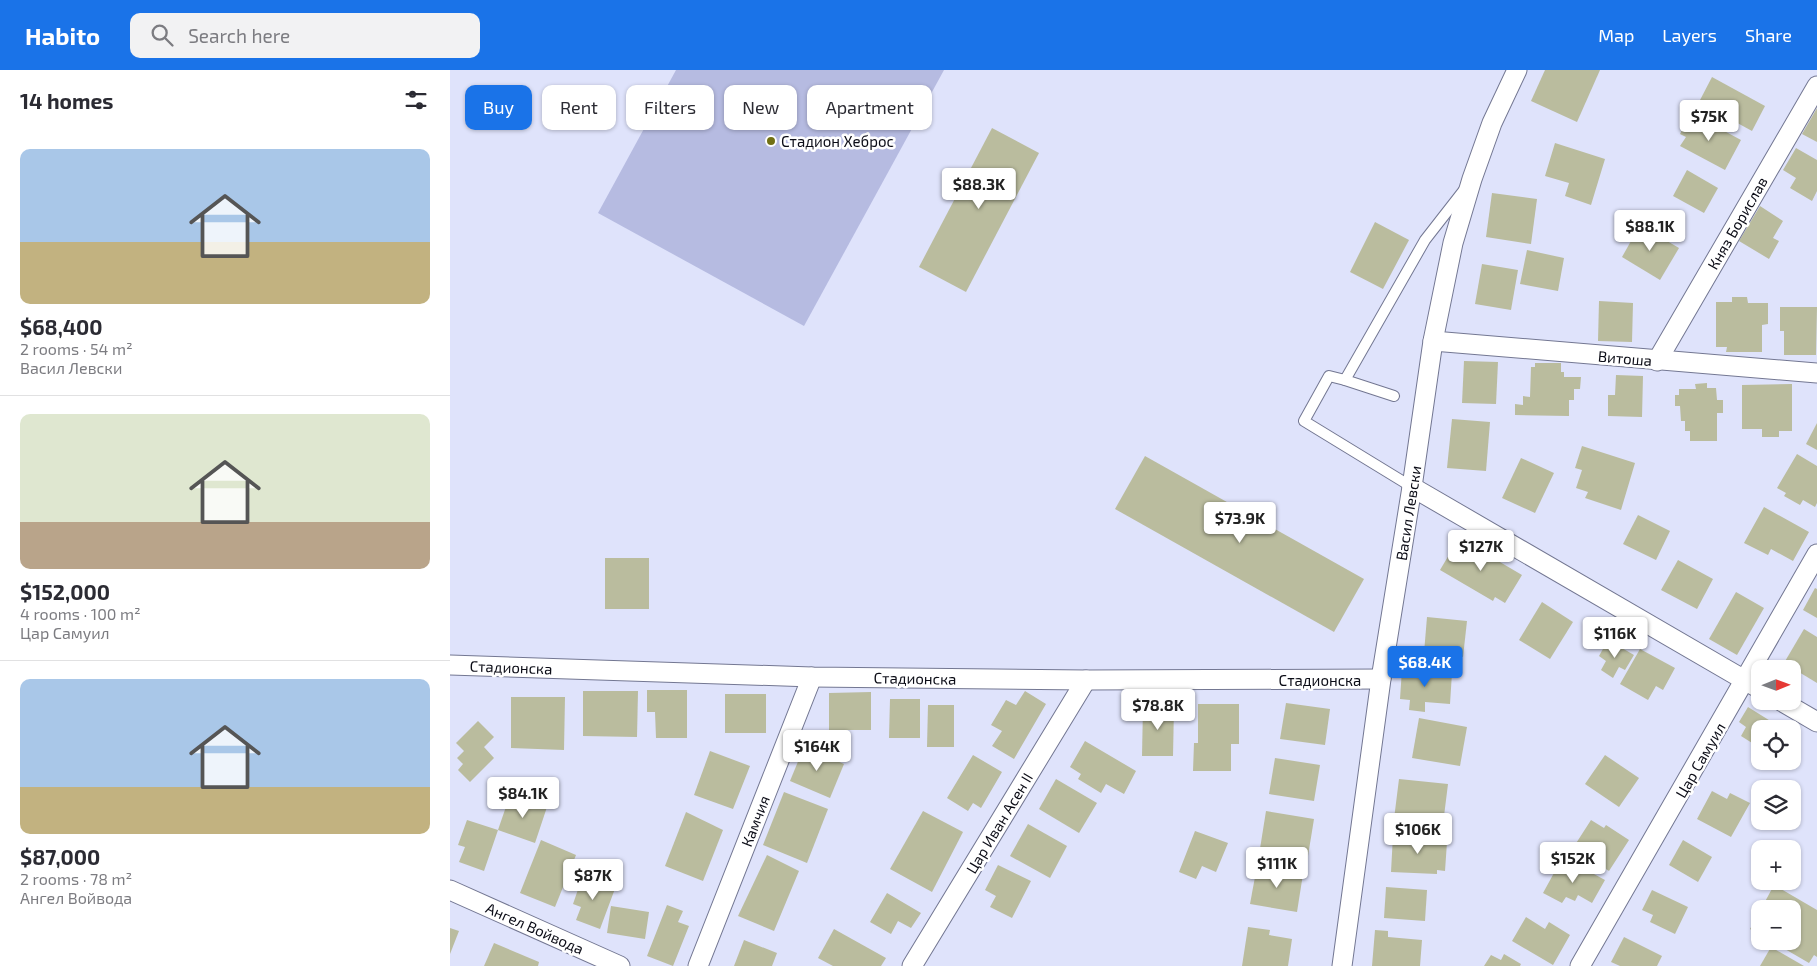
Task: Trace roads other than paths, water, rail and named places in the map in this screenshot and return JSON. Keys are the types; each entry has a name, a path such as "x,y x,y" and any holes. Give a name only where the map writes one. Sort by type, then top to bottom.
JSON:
{"street":[{"name":"Васил Левски","path":"1342,966 1381,679 1433,341 1453,243 1472,179 1492,124 1517,70"},
{"name":"Княз Борислав","path":"1657,360 1817,86"},
{"name":"Витоша","path":"1433,341 1817,373"},
{"path":"1412,487 1751,684"},
{"name":"Цар Самуил","path":"1765,660 1817,554"},
{"name":"Стадионска","path":"450,665 812,677 1086,680 1381,679"},
{"name":"Камчия","path":"698,966 812,677"},
{"name":"Цар Иван Асен II","path":"912,966 1086,680"},
{"name":"Цар Самуил","path":"1580,966 1751,688"},
{"path":"1796,710 1817,722"},
{"name":"Ангел Войвода","path":"450,890 620,966"}],"lane":[{"path":"1346,380 1425,240 1472,179"},
{"path":"1394,396 1330,376 1304,421 1412,487"}],"place":[{"name":"Стадион Хеброс","path":"771,141"}]}
